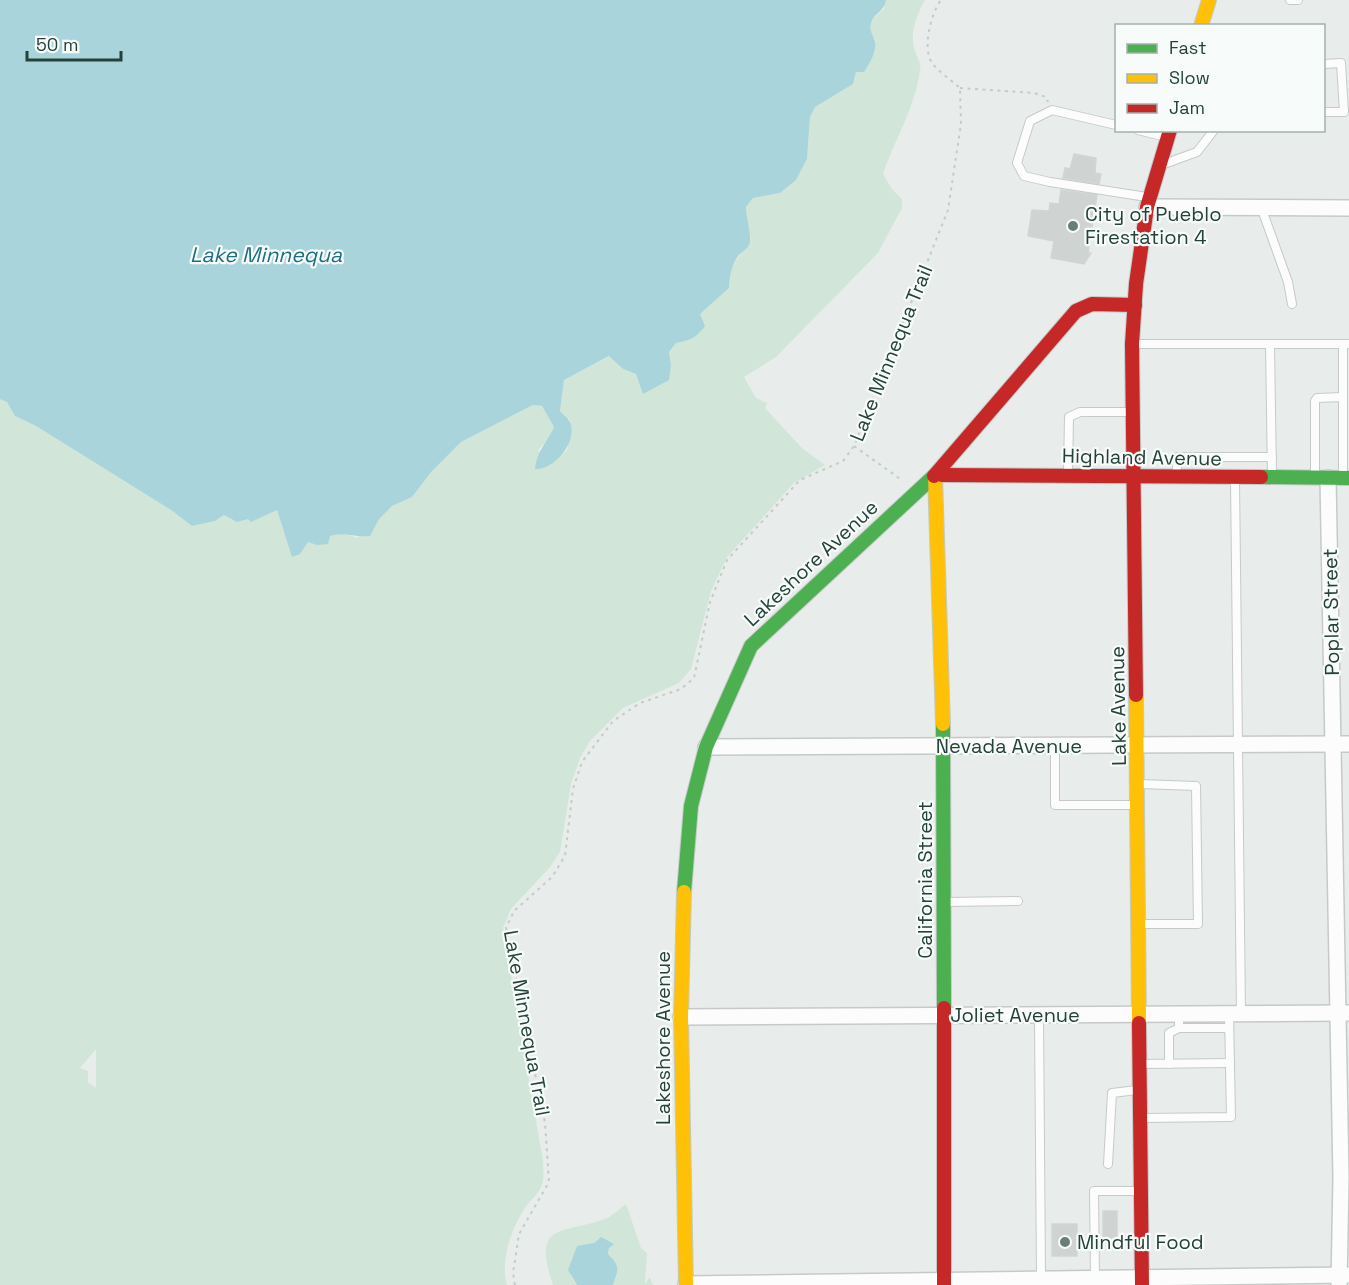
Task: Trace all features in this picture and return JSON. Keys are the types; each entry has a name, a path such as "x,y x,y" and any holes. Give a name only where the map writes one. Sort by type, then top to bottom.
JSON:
{"street":[{"path":"1202,24 1209,0"},
{"name":"Lake Avenue","path":"1142,1281 1139,805 1132,344 1149,202 1169,134"},
{"path":"1149,202 1349,208"},
{"name":"Lakeshore Avenue","path":"686,1285 681,1017 684,877 691,806 706,747 751,646 935,475 1076,311 1092,304 1135,305"},
{"name":"Highland Avenue","path":"935,475 1334,478"},
{"name":"California Street","path":"935,475 944,746 946,1016 944,1282"},
{"name":"Poplar Street","path":"1334,478 1333,744 1343,1013 1342,1278"},
{"name":"Nevada Avenue","path":"706,747 1349,744"},
{"name":"Joliet Avenue","path":"681,1017 1141,1015 1179,1021 1343,1013"},
{"path":"686,1285 944,1282 1095,1277 1142,1281 1342,1278"}],"lane":[{"path":"1290,0 1298,0"},
{"path":"1325,64 1341,63 1344,112 1325,112"},
{"path":"1115,125 1052,110 1030,121 1017,163 1024,176 1149,202"},
{"path":"1154,132 1169,134"},
{"path":"1160,165 1197,152 1213,132"},
{"path":"1261,207 1288,282 1292,304"},
{"path":"1132,344 1346,344 1334,478"},
{"path":"1270,344 1272,478"},
{"path":"1334,478 1315,401 1317,398 1343,397"},
{"path":"1068,476 1069,417 1080,412 1133,412"},
{"path":"1176,477 1175,460 1178,458 1272,457"},
{"path":"1142,1118 1231,1117 1230,1063 1233,1019 1238,745 1235,478"},
{"path":"1055,746 1055,805 1139,805"},
{"path":"1138,784 1196,786 1198,912 1198,924 1140,924"},
{"path":"945,902 1018,901"},
{"path":"1039,1015 1041,1278"},
{"path":"1169,1064 1169,1033 1179,1021"},
{"path":"1141,1064 1230,1063"},
{"path":"1108,1164 1112,1093 1142,1090"},
{"path":"1095,1277 1094,1191 1142,1191"}],"path":[{"path":"941,0 935,7 928,42 931,61 960,88 1034,93 1046,97 1052,110"},
{"name":"Lake Minnequa Trail","path":"515,1285 513,1274 519,1234 549,1182 545,1123 506,928 514,911 552,877 565,856 573,789 582,762 614,721 640,703 681,688 694,678 710,602 727,560 800,480 843,461 854,446 948,210 960,124 960,88"},
{"path":"854,446 917,492"}],"green space":[{"path":"886,0 925,0 917,17 913,36 914,48 920,65 914,97 883,174 892,189 902,199 902,208 878,253 776,357 744,377 756,398 767,403 765,408 802,448 825,465 794,483 727,557 711,591 691,669 679,683 623,708 590,741 580,758 571,784 560,852 550,867 511,909 503,928 543,1161 543,1181 540,1189 525,1208 508,1245 505,1266 507,1285 0,1285 0,399 7,402 15,416 36,426 171,510 192,526 215,521 224,515 237,522 277,510 284,533 300,554 308,541 342,532 357,538 392,506 412,497 430,472 461,442 533,405 542,406 554,427 549,438 538,450 549,466 567,450 571,430 570,420 560,411 564,380 610,356 623,369 636,374 640,379 671,365 669,352 700,314 729,288 732,266 751,239 747,226 746,207 753,198 780,193 796,180 807,159 810,117 815,107 853,84 856,72 867,68 875,50 870,31 871,21 884,9","holes":["96,1049 96,1088 88,1082 88,1071 80,1068"]},
{"path":"626,1204 641,1248 647,1253 645,1284 650,1277 653,1285 613,1285 612,1258 608,1254 609,1248 599,1238 594,1243 577,1247 570,1270 577,1285 553,1285 547,1264 546,1249 549,1239 566,1229 607,1218"}],"water":[{"name":"Lake Minnequa","path":"0,0 886,0 884,7 871,23 875,50 866,69 864,72 856,72 853,84 815,107 810,117 807,159 796,180 780,193 753,198 746,207 750,234 749,244 734,264 729,288 700,314 705,326 693,338 676,343 669,352 671,365 669,380 643,394 636,374 623,369 609,356 564,380 560,411 570,422 571,438 563,453 550,465 535,469 540,452 554,427 542,406 533,405 461,442 431,472 412,497 392,506 379,519 370,536 340,534 330,536 328,544 317,545 308,542 300,554 292,557 277,510 251,522 248,519 237,522 224,515 215,521 192,526 171,510 36,426 15,416 7,402 0,399"},
{"path":"601,1237 614,1244 609,1248 608,1254 617,1266 613,1285 577,1285 568,1270 577,1246 594,1243"}],"building":[{"path":"1074,154 1096,158 1095,173 1101,174 1099,184 1063,178 1065,168 1070,169"},
{"path":"1061,190 1097,195 1088,253 1091,253 1084,264 1051,258 1054,241 1028,236 1032,210 1049,211 1050,203 1059,204"},
{"path":"1103,1211 1117,1211 1117,1238 1103,1238"},
{"path":"1052,1224 1077,1224 1077,1256 1052,1256"}],"traffic: fast":[{"path":"684,892 691,806 706,747 751,646 934,476"},
{"path":"1261,477 1349,478"},
{"path":"943,724 944,1008"}],"traffic: slow":[{"path":"1202,24 1209,0"},
{"path":"942,475 935,475 943,724"},
{"path":"1136,695 1139,1023"},
{"path":"684,892 681,1017 686,1285"}],"traffic: jam":[{"path":"1136,695 1132,344 1136,284 1147,207 1169,132"},
{"path":"934,476 1076,311 1092,304 1135,305"},
{"path":"942,475 1261,477"},
{"path":"944,1008 944,1285"},
{"path":"1139,1023 1142,1285"}],"place":[{"name":"City of Pueblo Firestation 4","path":"1073,226"},
{"name":"Mindful Food","path":"1065,1242"}]}
